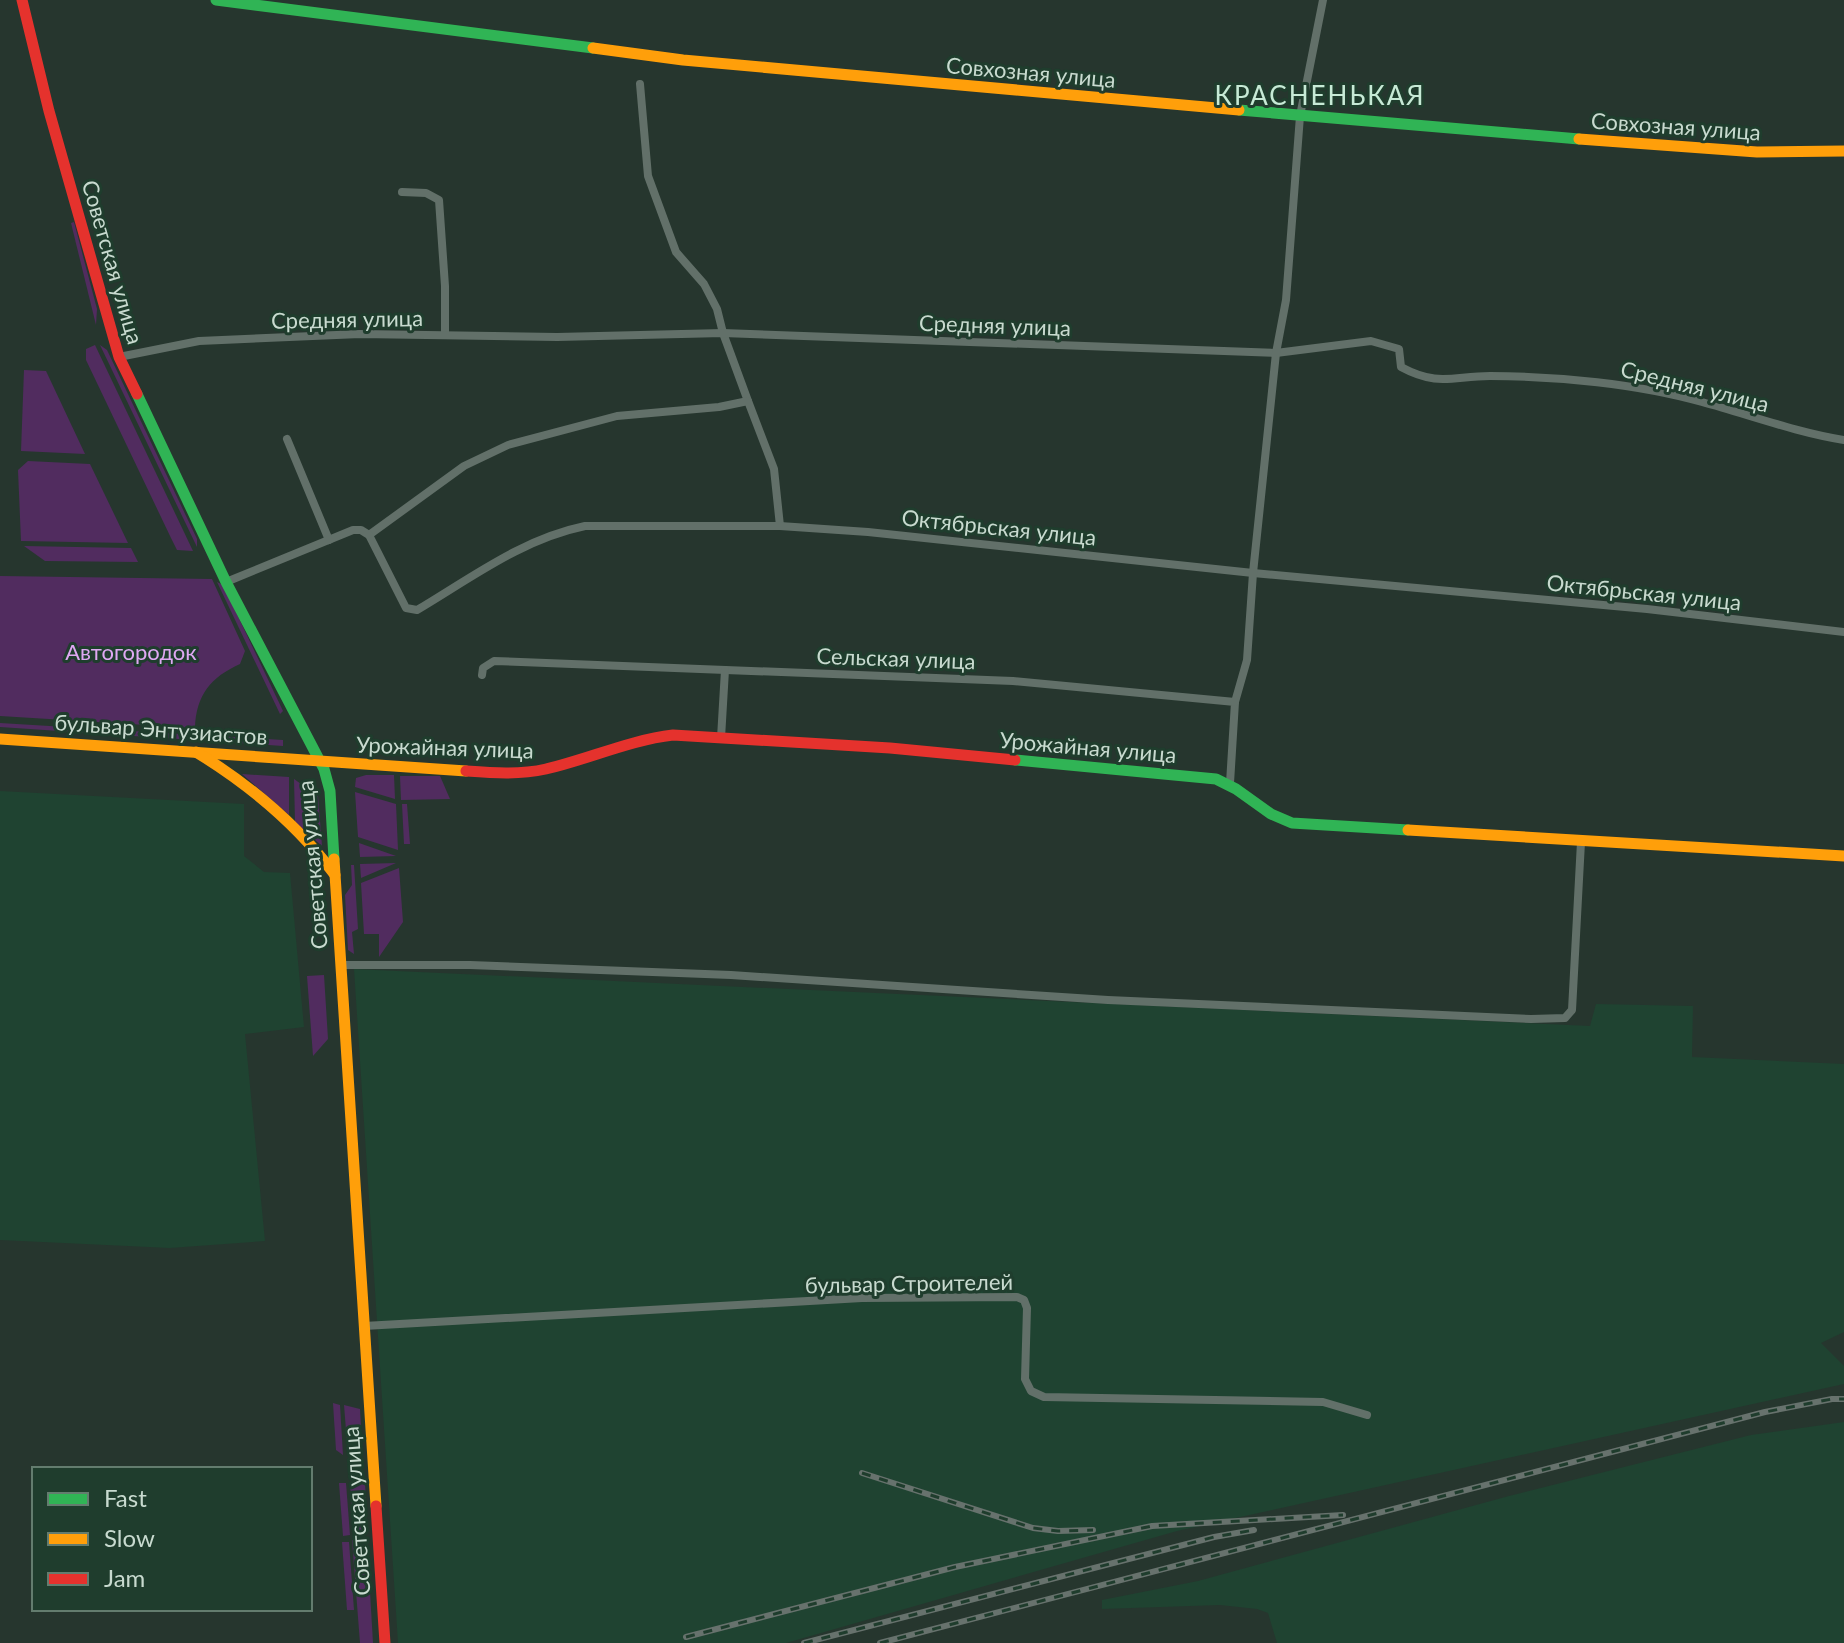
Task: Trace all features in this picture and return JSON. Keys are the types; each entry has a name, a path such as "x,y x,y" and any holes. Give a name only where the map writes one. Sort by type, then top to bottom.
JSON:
{"street":[{"name":"Советская улица","path":"22,0 56,135 119,357 226,582 320,761 330,791 385,1643"},
{"name":"Совхозная улица","path":"216,0 683,60 1648,145 1757,152 1844,151"},
{"path":"1230,783 1235,702 1247,660 1276,353 1286,300 1300,116 1323,0"},
{"path":"640,84 648,176 676,252 704,284 717,309 723,333 774,469 780,526"},
{"path":"402,192 426,193 439,200 445,335"},
{"name":"Средняя улица","path":"119,357 199,341 360,334 557,337 723,333 1276,353 1371,341 1399,349 1401,367 1419,377 1455,381 1487,376 1603,382 1699,401 1789,429 1844,440"},
{"path":"226,582 353,530 369,535 464,466 508,445 617,416 719,407 748,401"},
{"path":"287,439 329,540"},
{"name":"Октябрьская улица","path":"369,535 406,608 417,610 502,559 560,531 585,526 780,526 1005,545 1253,573 1647,609 1844,632"},
{"name":"Сельская улица","path":"482,675 483,668 494,661 1013,681 1235,702"},
{"path":"721,738 725,670"},
{"name":"Урожайная улица","path":"320,761 379,767 534,772 654,737 673,735 904,749 1201,777 1230,783 1276,819 1292,823 1844,856"},
{"name":"бульвар Энтузиастов","path":"0,739 320,761"},
{"path":"192,750 229,772 255,793 312,844 336,877"},
{"path":"341,965 470,965 731,975 1108,1000 1565,1018 1572,1010 1581,842"},
{"name":"бульвар Строителей","path":"364,1326 862,1298 1017,1297 1024,1300 1027,1308 1025,1379 1031,1391 1044,1397 1323,1402 1367,1415"}],"shaded area":[{"path":"0,791 244,804 244,856 264,872 290,873 304,1027 245,1034 265,1241 170,1248 0,1240"},
{"path":"354,969 1590,1026 1596,1004 1693,1006 1692,1057 1844,1064 1844,1332 1821,1343 1844,1366 1844,1384 1177,1531 786,1643 398,1643"},
{"path":"1844,1422 1844,1643 1277,1643 1268,1613 1257,1609 1220,1605 1102,1609 1102,1600 1198,1581 1509,1496 1751,1435"}],"green space":[{"path":"74,222 97,309 96,325 71,223"},
{"path":"95,345 193,551 177,550 86,360 86,349"},
{"path":"100,345 107,350 197,539 197,547"},
{"path":"24,370 46,371 85,454 21,451"},
{"path":"28,461 90,464 128,543 21,541 18,470"},
{"path":"24,546 131,548 138,562 45,561"},
{"name":"Автогородок","path":"0,576 212,579 245,651 240,664 207,688 198,706 195,728 0,716"},
{"path":"217,582 223,585 283,711 280,714"},
{"path":"0,723 283,740 283,746 0,727"},
{"path":"242,774 289,777 289,815"},
{"path":"394,775 395,799 355,787 356,778"},
{"path":"400,776 440,776 450,799 401,800"},
{"path":"294,779 318,796 322,846 295,822"},
{"path":"355,792 396,804 398,850 358,837"},
{"path":"402,804 407,804 410,844 404,844"},
{"path":"359,843 396,856 360,857"},
{"path":"396,863 361,878 360,864"},
{"path":"351,865 354,865 358,929 352,932 354,954 348,950 345,895 352,885"},
{"path":"399,868 403,922 379,957 379,934 364,934 361,883"},
{"path":"324,975 328,1039 313,1056 307,976"},
{"path":"333,1403 340,1405 343,1455 336,1450"},
{"path":"344,1405 360,1409 362,1446 359,1452 348,1455"},
{"path":"365,1482 367,1528 364,1533 354,1535 350,1483"},
{"path":"339,1483 346,1483 350,1535 343,1536"},
{"path":"352,1540 367,1541 373,1643 360,1643"},
{"path":"342,1542 349,1542 354,1610 347,1610"}],"railway":[{"path":"880,1643 1765,1412 1844,1399"},
{"path":"862,1473 1033,1528 1093,1530"},
{"path":"686,1637 955,1567 1152,1526 1343,1515"},
{"path":"804,1643 1214,1537 1254,1530"}],"traffic: fast":[{"path":"216,0 593,48"},
{"path":"1239,110 1579,139"},
{"path":"137,394 226,582 324,769 330,791 334,859"},
{"path":"1015,760 1216,779 1271,814 1292,823 1408,830"}],"traffic: slow":[{"path":"593,48 683,60 1239,110"},
{"path":"1579,139 1757,152 1844,151"},
{"path":"0,739 466,771"},
{"path":"196,752 272,807 305,839 335,875"},
{"path":"1408,830 1844,856"},
{"path":"334,859 376,1506"}],"traffic: jam":[{"path":"22,0 49,111 119,357 137,394"},
{"path":"466,771 536,771 673,735 890,748 1015,760"},
{"path":"376,1506 385,1643"}],"district":[{"name":"КРАСНЕНЬКАЯ","path":"1320,95"}]}
